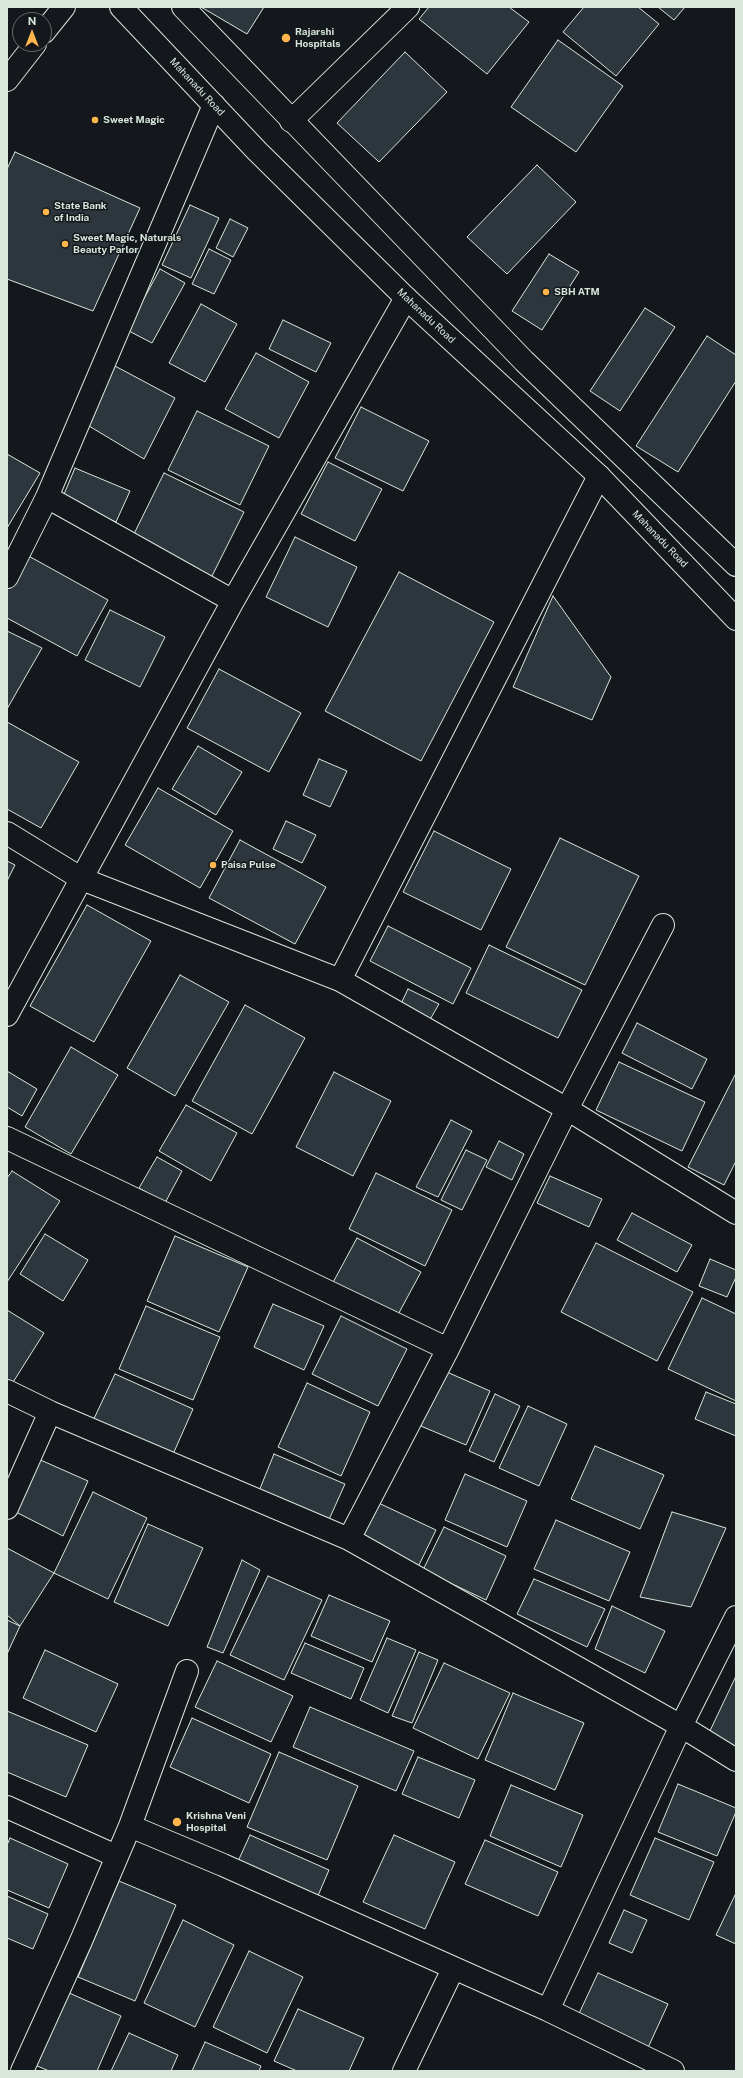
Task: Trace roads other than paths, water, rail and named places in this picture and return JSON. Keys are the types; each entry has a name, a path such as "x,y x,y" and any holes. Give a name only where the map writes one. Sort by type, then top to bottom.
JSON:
{"street":[{"path":"52,22 64,7"},
{"name":"Mahanadu Road","path":"121,7 257,151 406,298 599,476 736,619"},
{"path":"183,7 291,121 524,361 736,565"},
{"path":"291,121 408,7"},
{"path":"7,80 29,52"},
{"path":"7,577 47,497 214,105"},
{"path":"7,1016 233,601 406,298"},
{"path":"340,980 599,476"},
{"path":"47,497 233,601"},
{"path":"7,833 82,879 340,980 567,1109 736,1213"},
{"path":"349,1539 448,1349 567,1109 663,925"},
{"path":"7,1138 448,1349"},
{"path":"7,1391 50,1412 349,1539 681,1726 736,1760"},
{"path":"7,1508 50,1412"},
{"path":"548,2010 681,1726 736,1617"},
{"path":"26,2070 130,1826 187,1671"},
{"path":"7,1807 116,1856"},
{"path":"130,1826 223,1865 453,1969 548,2010 673,2071"},
{"path":"404,2071 453,1969"}],"place":[{"name":"Rajarshi Hospitals","path":"286,38"},
{"name":"Sweet Magic","path":"95,120"},
{"name":"State Bank of India","path":"46,212"},
{"name":"Sweet Magic, Naturals Beauty Parlor","path":"65,244"},
{"name":"SBH ATM","path":"546,292"},
{"name":"Paisa Pulse","path":"213,865"},
{"name":"Krishna Veni Hospital","path":"177,1822"}]}
